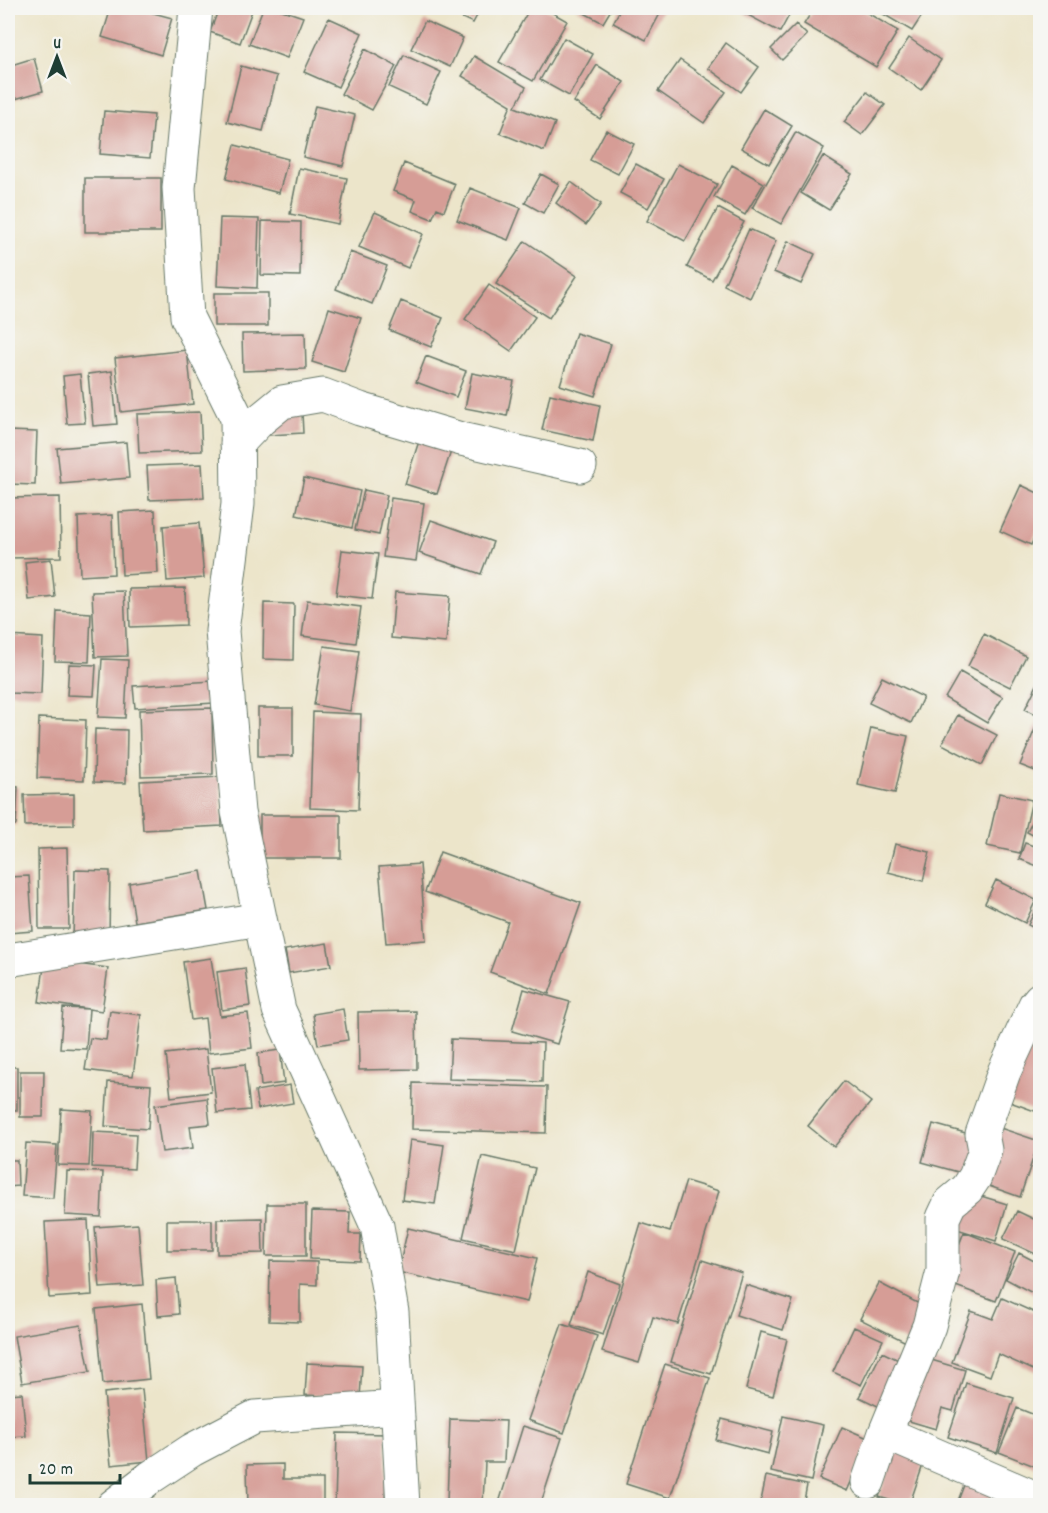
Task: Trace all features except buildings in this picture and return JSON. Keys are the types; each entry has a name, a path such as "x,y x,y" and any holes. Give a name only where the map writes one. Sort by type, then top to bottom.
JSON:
{"street":[{"path":"196,8 179,188 187,317 237,418 238,504 222,631 238,812 279,1010 377,1226 392,1312 403,1506"},
{"path":"237,444 260,420 282,402 323,395 360,409 461,439 580,466"},
{"path":"8,960 260,919"},
{"path":"868,1482 885,1433 929,1326 943,1271 943,1218 950,1203 967,1189 975,1177 985,1150 982,1134 1004,1072 1035,1005 1041,999"},
{"path":"113,1506 151,1491 192,1450 255,1417 398,1413"},
{"path":"885,1433 1041,1500"}]}
